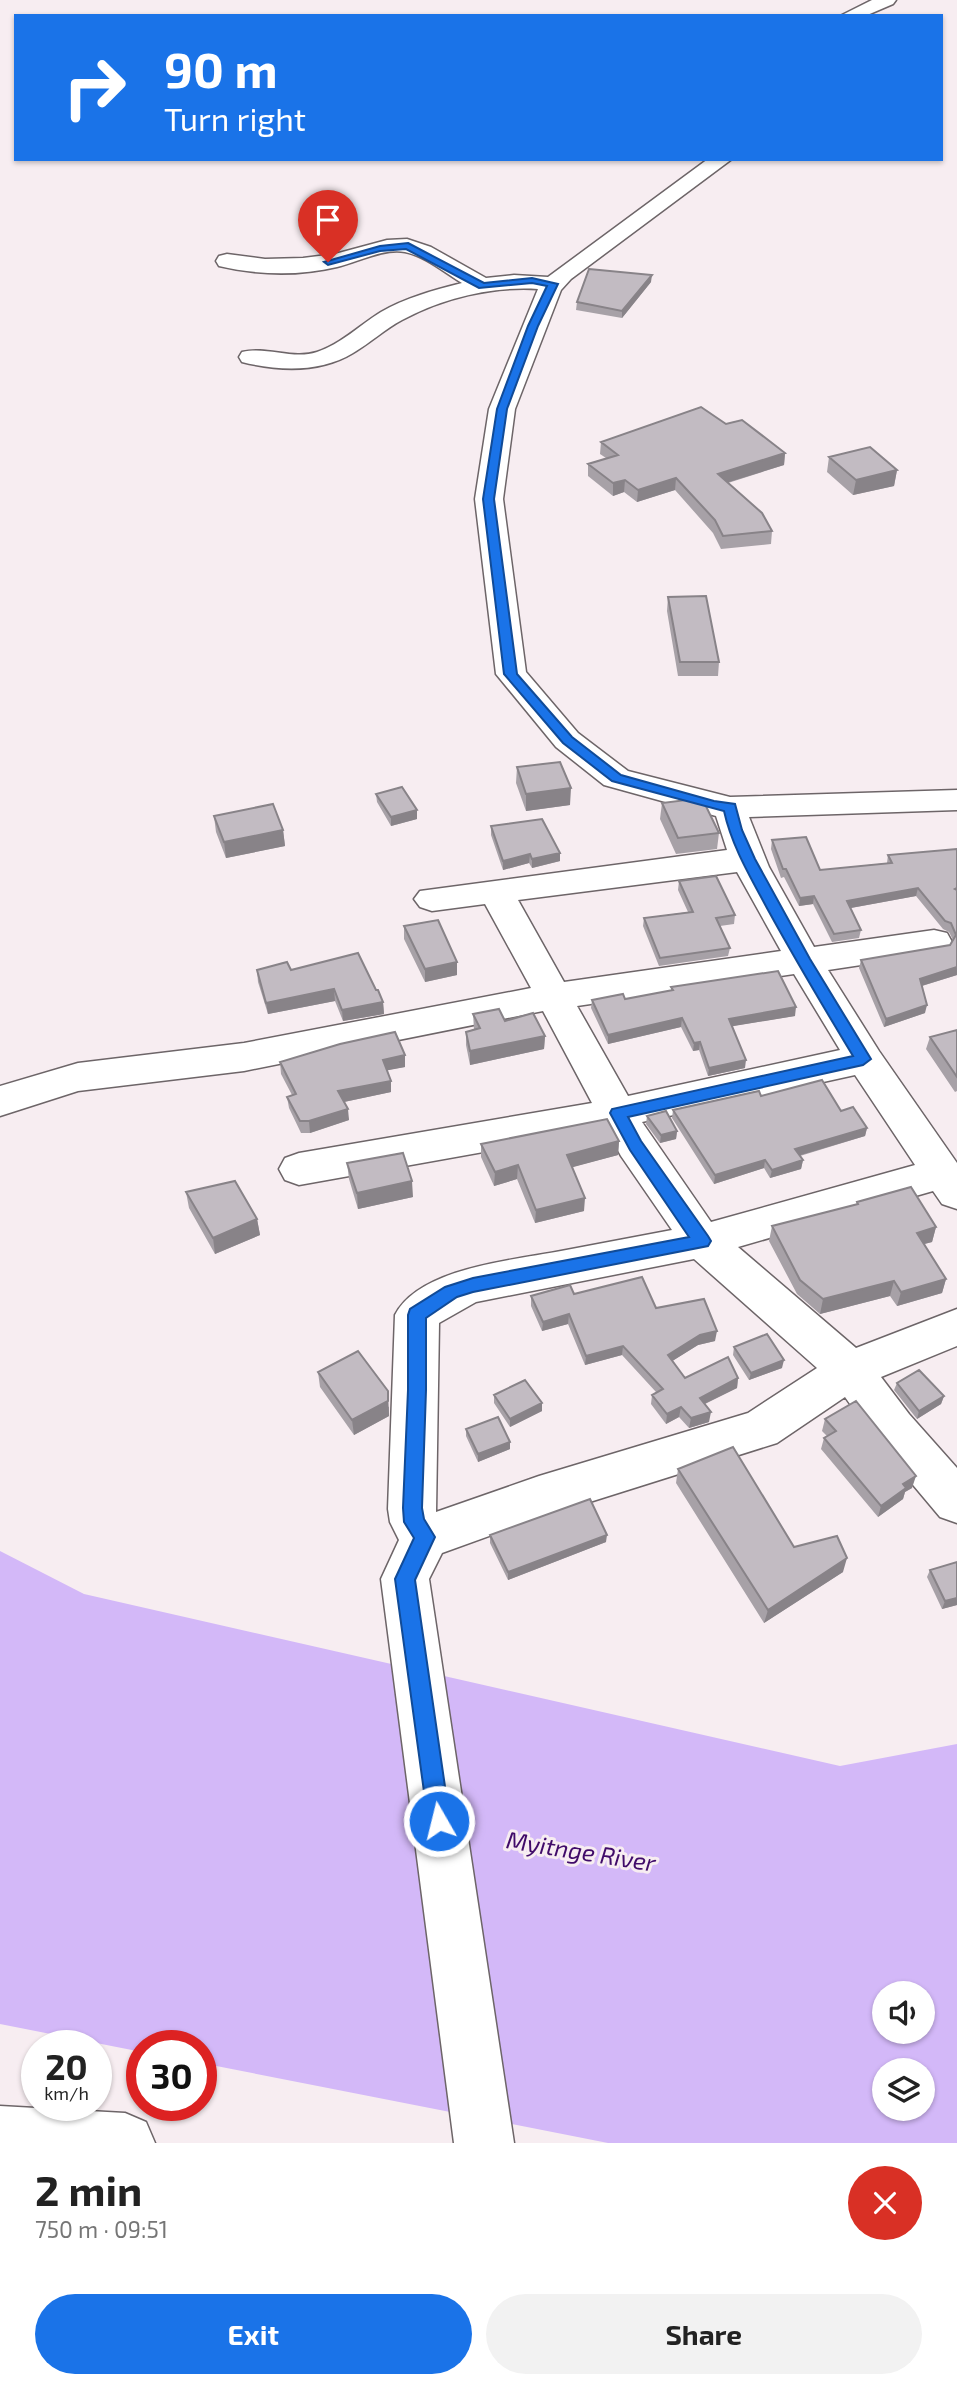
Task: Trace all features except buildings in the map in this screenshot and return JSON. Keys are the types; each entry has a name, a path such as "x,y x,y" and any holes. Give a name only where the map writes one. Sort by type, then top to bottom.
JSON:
{"street":[{"path":"854,14 887,0"},
{"path":"719,161 553,284 533,326 502,409 489,499 511,674 568,740 616,778 713,805 730,807 957,800"},
{"path":"227,261 257,267 309,264 328,262 380,248 408,246 483,286"},
{"path":"251,357 315,360 331,354 394,314 453,293 532,280 553,284"},
{"path":"484,2143 415,1558 412,1508 417,1390 416,1315 451,1292 473,1285 702,1241 949,1184 863,1059 803,960 748,859 735,830 730,807"},
{"path":"432,899 748,859"},
{"path":"496,891 635,1145 702,1241 850,1370 893,1428 957,1502"},
{"path":"0,1101 48,1084 78,1077 244,1057 555,996 934,942"},
{"path":"299,1169 618,1113 863,1059"},
{"path":"415,1558 539,1497 761,1429 850,1370 957,1326"},
{"path":"0,2136 125,2143"}],"water":[{"name":"Myitnge River","path":"0,1551 84,1594 840,1766 957,1744 957,2143 608,2143 217,2066 217,2030 126,2030 126,2049 112,2046 112,2030 30,2030 0,2024"}],"route":[{"path":"328,262 380,248 408,246 483,286 532,280 553,284 533,326 502,409 489,499 511,674 568,740 616,778 713,805 730,807 735,830 748,859 803,960 863,1059 618,1113 635,1145 702,1241 473,1285 451,1292 416,1315 417,1390 412,1508 414,1522 425,1537 405,1579 439,1821"}]}
